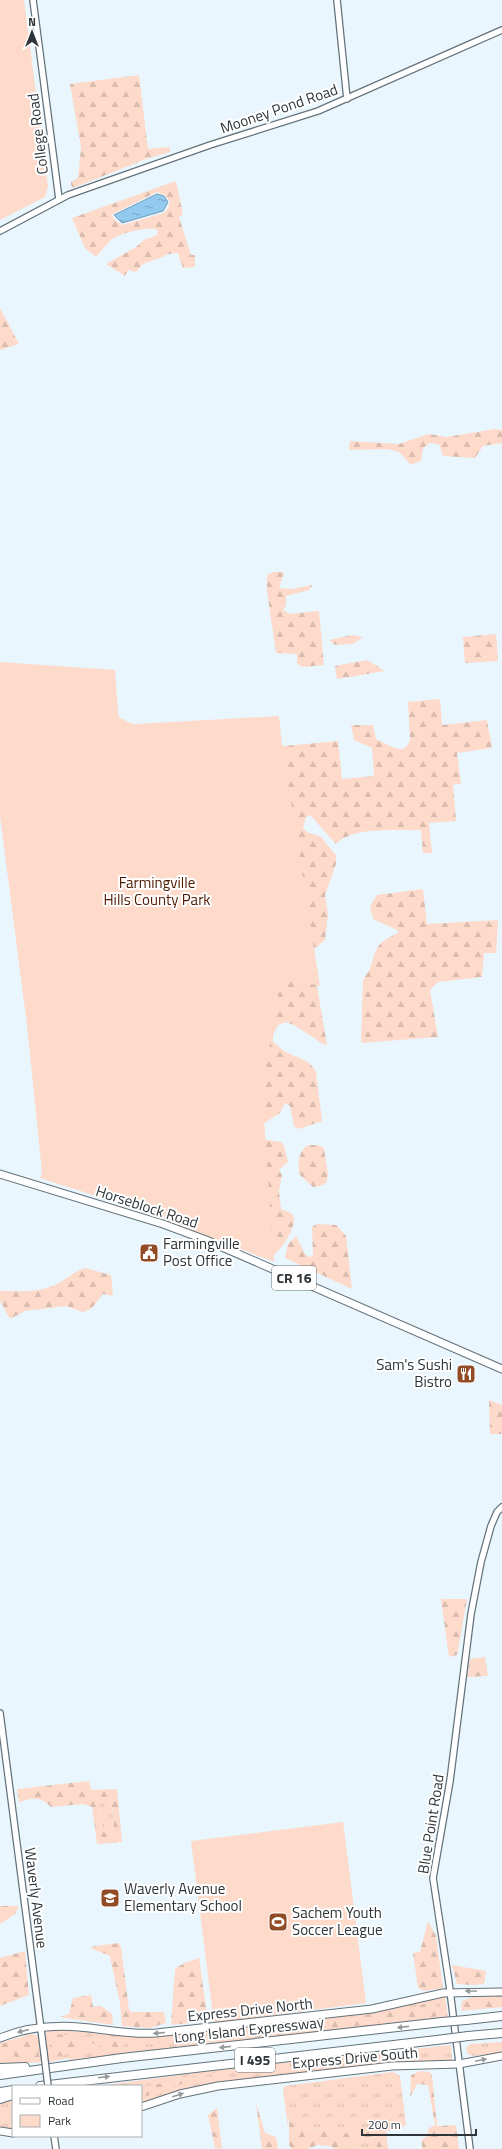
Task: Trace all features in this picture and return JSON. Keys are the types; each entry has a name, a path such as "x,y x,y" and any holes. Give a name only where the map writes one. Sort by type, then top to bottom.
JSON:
{"highway":[{"name":"Long Island Expressway","path":"0,2075 67,2065 502,2016"},
{"name":"Long Island Expressway","path":"46,2085 502,2033"},
{"path":"0,2068 67,2065"},
{"path":"56,2085 66,2082"},
{"path":"0,2092 12,2090"},
{"path":"0,2099 12,2095"}],"main road":[{"name":"Horseblock Road","path":"0,1174 196,1236 502,1369"},
{"name":"Express Drive North","path":"0,2038 40,2028 72,2026 127,2033 156,2033 372,2009 450,1992 502,1992"},
{"name":"Express Drive South","path":"142,2107 190,2091 226,2085 392,2066 459,2064 502,2056"},
{"path":"0,2131 12,2133"}],"street":[{"name":"College Road","path":"33,0 59,199"},
{"path":"337,0 347,99"},
{"name":"Mooney Pond Road","path":"59,199 127,173 347,99 502,30"},
{"path":"0,231 59,199"},
{"name":"Blue Point Road","path":"470,2149 450,1992 433,1878 447,1800 471,1614 481,1562 491,1526 497,1512 502,1508"},
{"name":"Waverly Avenue","path":"0,1713 48,2085"},
{"path":"54,2137 56,2149"}],"green space":[{"path":"0,0 24,0 48,186 45,197 0,220"},
{"path":"139,75 148,149 170,147 170,152 146,159 73,188 71,182 78,178 81,147 70,84"},
{"path":"176,181 183,215 179,217 191,255 195,255 195,267 183,268 178,253 174,253 146,263 136,272 128,270 125,276 106,264 136,247 144,240 157,235 158,230 148,229 134,231 115,237 96,257 85,248 72,218","holes":["157,192 165,195 170,202 164,213 122,225 111,215"]},
{"path":"0,308 19,344 0,350"},
{"path":"495,429 502,430 502,443 483,446 475,458 443,456 439,444 430,443 423,448 421,461 411,465 399,452 388,449 349,450 350,441 399,444 429,434 447,437"},
{"path":"274,572 284,572 279,588 291,589 313,585 309,590 286,596 286,605 283,610 290,614 319,611 324,665 303,667 297,664 297,654 276,653 267,591 267,575"},
{"path":"496,634 498,661 465,663 463,637"},
{"path":"352,635 363,637 353,644 335,645 329,640"},
{"path":"367,660 385,671 337,679 335,666"},
{"name":"Farmingville Hills County Park","path":"0,662 115,670 119,725 279,716 282,745 320,986 281,977 262,1091 274,1262 149,1213 40,1178 42,1172 27,1025 0,816"},
{"path":"0,664 117,716 136,726 285,746 338,741 342,779 374,776 372,748 354,740 351,725 373,725 376,739 400,749 407,746 410,740 408,702 440,699 442,725 487,720 492,748 457,753 461,784 453,785 456,821 429,823 432,853 423,853 421,830 364,832 353,834 336,844 310,815 306,817 303,828 307,832 321,837 336,855 336,864 325,895 328,914 325,940 314,949 316,980 327,1045 323,1044 294,1025 286,1022 278,1025 273,1035 273,1042 284,1051 306,1061 313,1067 316,1072 322,1121 299,1129 294,1126 290,1106 285,1103 280,1113 260,1126 261,1139 281,1142 284,1146 288,1162 279,1170 282,1175 279,1192 281,1209 291,1213 294,1217 293,1227 288,1238 273,1256"},
{"path":"423,889 427,924 498,920 496,953 484,953 482,977 438,982 430,990 438,1037 361,1043 363,980 368,972 377,948 387,938 398,933 397,930 373,919 370,906 377,895"},
{"path":"308,1145 317,1145 324,1148 328,1175 326,1183 320,1186 313,1187 299,1174 300,1154"},
{"path":"317,1224 336,1225 346,1236 352,1289 285,1258 288,1244 296,1236 305,1254 309,1257 313,1256 312,1227"},
{"path":"85,1268 111,1275 113,1296 103,1294 91,1309 83,1312 66,1306 25,1311 10,1319 0,1301 0,1291 28,1291 49,1288"},
{"path":"489,1400 502,1405 502,1434 490,1434"},
{"path":"441,1599 467,1599 457,1655 449,1657"},
{"path":"485,1657 488,1676 467,1677 470,1659"},
{"path":"89,1781 91,1790 117,1789 122,1842 97,1844 92,1807 84,1804 51,1807 47,1803 36,1799 19,1802 17,1789","holes":["103,1797 111,1799 114,1826 109,1833 102,1832 100,1804"]},
{"path":"103,1797 111,1799 114,1826 109,1833 102,1832 100,1804"},
{"name":"Sachem Youth Soccer League","path":"343,1822 366,2003 214,2023 191,1841"},
{"path":"0,1906 19,1906 15,1914 0,1924"},
{"path":"428,1921 436,1936 443,1988 424,1991 418,1988 413,1953 420,1952"},
{"path":"119,1943 121,1946 129,2010 132,2012 164,2012 166,2023 150,2028 122,2026 120,2003 110,1956 90,1948"},
{"path":"25,1951 29,1995 0,2006 0,1958"},
{"path":"199,1958 208,2021 171,2025 175,1969 184,1963"},
{"path":"452,1965 486,1971 484,1984 457,1984"},
{"path":"91,1995 93,2007 101,2006 112,2014 113,2025 60,2017 69,2014 73,1998"},
{"path":"445,1996 448,2017 70,2060 69,2058 49,2062 44,2035 49,2030 58,2030 144,2037 168,2035 379,2011"},
{"path":"502,1996 502,2007 461,2011 462,2001 472,1997"},
{"path":"428,2003 436,2004 440,2016 234,2040 149,2043 333,2020 414,2007"},
{"path":"31,2034 36,2035 39,2038 42,2062 0,2065 0,2043"},
{"path":"55,2034 128,2041 121,2048 103,2047 92,2043 83,2045 64,2055 52,2058 51,2041"},
{"path":"27,2036 38,2043 39,2061 20,2062 13,2053 0,2055 0,2045"},
{"path":"502,2042 502,2052 498,2053 473,2056 468,2054 466,2048 470,2044"},
{"path":"451,2045 452,2061 384,2063 224,2082 188,2089 142,2104 142,2085 105,2085 210,2071"},
{"path":"222,2070 142,2098 142,2088"},
{"path":"420,2071 430,2072 432,2075 437,2126 456,2125 459,2149 422,2149 422,2139 427,2136 429,2128 435,2125 428,2085 417,2084 410,2097 411,2075"},
{"path":"393,2072 400,2076 406,2125 399,2129 386,2131 386,2127 341,2134 327,2129 301,2128 292,2124 289,2114 288,2127 283,2090 285,2086"},
{"path":"12,2100 12,2131 0,2129 0,2103"},
{"path":"256,2103 265,2133 276,2137 278,2149 262,2149"},
{"path":"217,2108 222,2149 215,2148 208,2115"},
{"path":"289,2113 292,2124 301,2128 327,2129 341,2134 386,2127 388,2149 376,2149 379,2137 342,2140 358,2149 337,2149 329,2146 318,2145 307,2149 292,2149 289,2145"},
{"path":"380,2137 376,2149 358,2149 341,2140"}],"water":[{"path":"157,194 164,196 168,202 163,211 122,223 114,215"}],"place":[{"name":"Farmingville Post Office","path":"149,1253"},
{"name":"Sam's Sushi Bistro","path":"466,1374"},
{"name":"Waverly Avenue Elementary School","path":"110,1898"},
{"name":"Sachem Youth Soccer League","path":"278,1922"}]}
